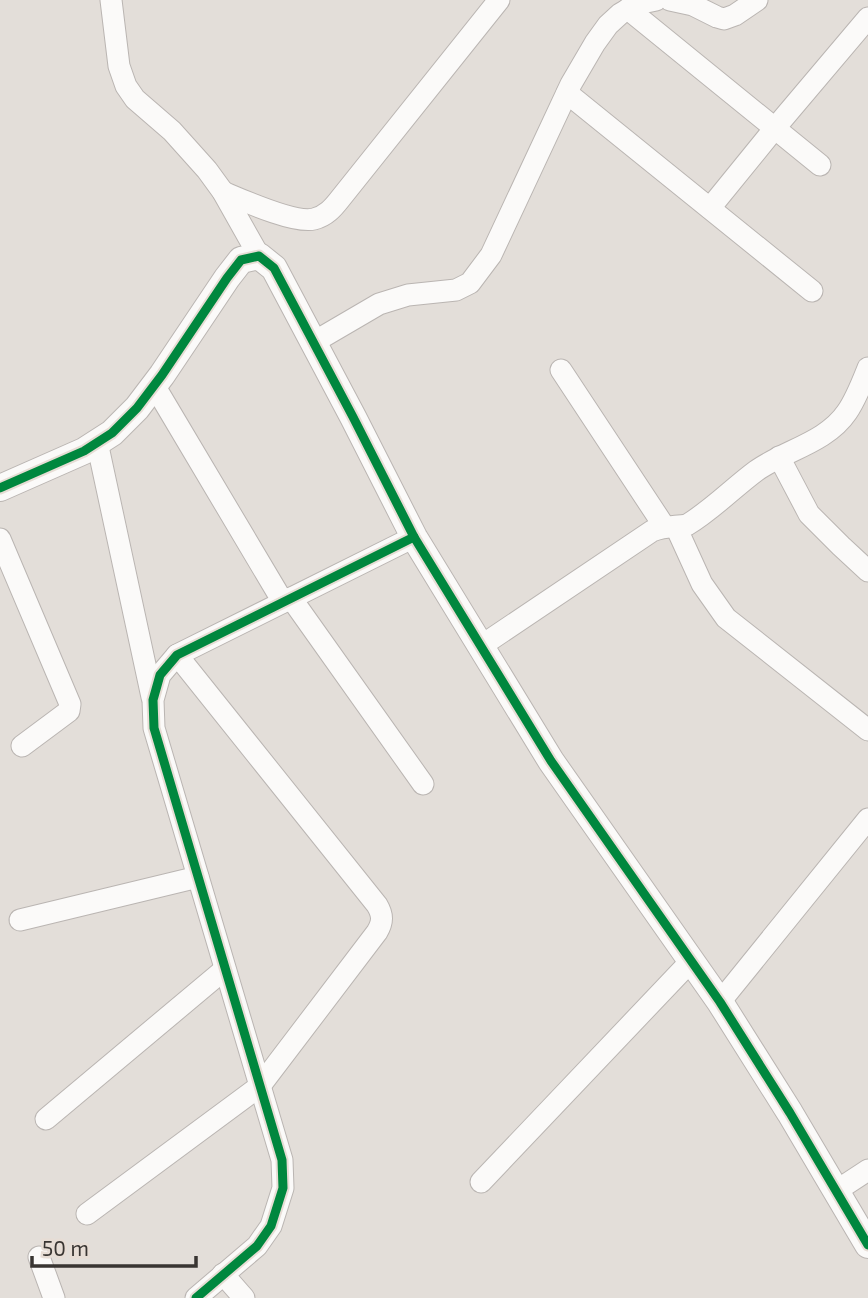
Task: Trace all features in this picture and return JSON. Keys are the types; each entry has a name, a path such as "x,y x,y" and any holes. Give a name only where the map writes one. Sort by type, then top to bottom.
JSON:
{"street":[{"path":"111,0 119,66 126,86 135,99 172,131 191,152 223,192 259,256 274,268 414,537 551,761 720,1002 868,1245"},
{"path":"223,192 303,220 328,213 499,0"},
{"path":"314,342 379,304 408,295 456,290 470,283 491,255 583,62 608,25 637,4 656,0"},
{"path":"670,0 694,5 724,19 757,0"},
{"path":"628,9 820,166"},
{"path":"710,208 868,18"},
{"path":"567,93 812,291"},
{"path":"0,488 84,451 112,433 137,408 234,269 242,260 259,256"},
{"path":"481,646 652,531 687,525 758,470 834,427 846,413 868,368"},
{"path":"561,370 670,527 702,584 726,618 868,730"},
{"path":"154,385 287,600 423,784"},
{"path":"97,443 153,700 154,728 282,1160 283,1188 271,1226 257,1246 196,1298"},
{"path":"779,457 810,514 868,571"},
{"path":"153,700 160,675 177,655 414,537"},
{"path":"0,539 70,704 69,711 22,746"},
{"path":"87,1214 260,1086 382,924 382,913 177,655"},
{"path":"720,1002 868,819"},
{"path":"20,920 198,877"},
{"path":"481,1182 691,961"},
{"path":"46,1119 225,969"},
{"path":"836,1191 868,1170"},
{"path":"39,1256 54,1298"},
{"path":"223,1274 244,1298"}],"cycle path":[{"path":"0,488 84,451 112,433 137,408 162,375 241,260 259,256 274,268 414,537 551,761 720,1002 868,1245"},
{"path":"196,1298 257,1246 271,1226 283,1188 282,1160 154,728 153,700 160,675 177,655 414,537"}]}
